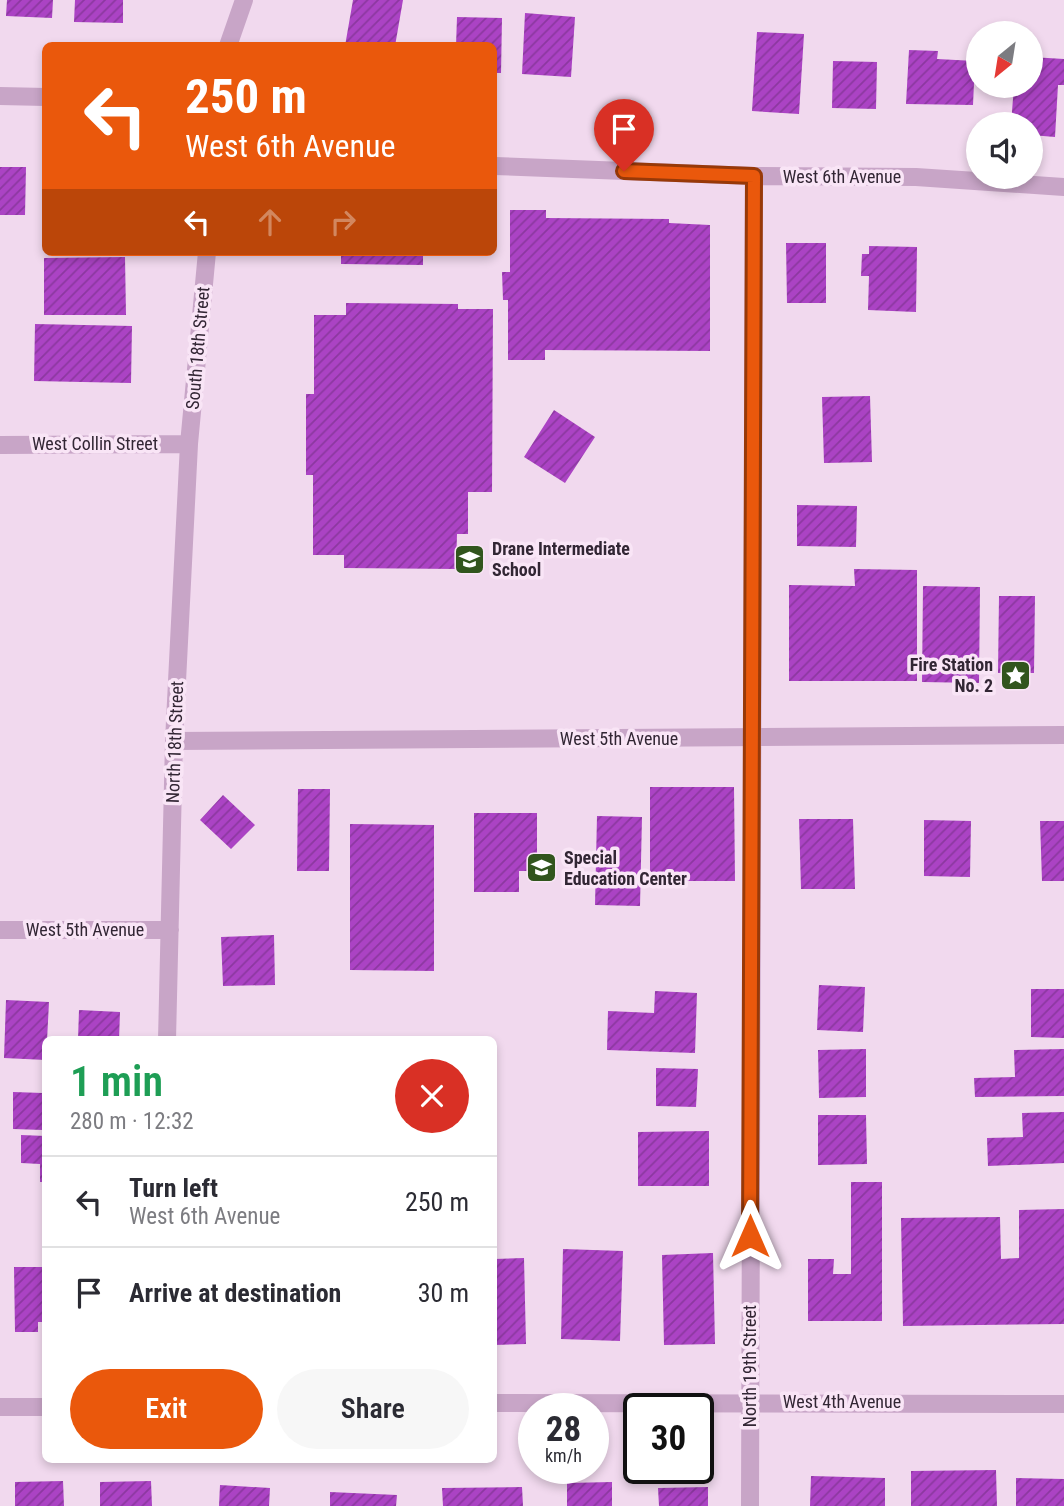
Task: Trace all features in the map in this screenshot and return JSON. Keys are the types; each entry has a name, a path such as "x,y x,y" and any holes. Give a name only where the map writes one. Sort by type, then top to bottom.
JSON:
{"street":[{"path":"229,42 244,0"},
{"path":"0,96 42,97"},
{"name":"West 6th Avenue","path":"497,166 754,176 916,177 1064,187"},
{"name":"North 19th Street","path":"750,1506 754,176"},
{"name":"South 18th Street","path":"189,444 207,256"},
{"name":"West Collin Street","path":"0,444 189,444"},
{"name":"North 18th Street","path":"167,1036 174,741 189,444"},
{"name":"West 5th Avenue","path":"174,741 1064,735"},
{"name":"West 5th Avenue","path":"0,930 170,930"},
{"name":"West 4th Avenue","path":"497,1403 1064,1404"},
{"path":"0,1407 42,1407"}],"building":[{"path":"7,0 53,0 52,18 6,16"},
{"path":"75,0 123,0 123,23 74,22"},
{"path":"353,0 403,0 396,42 346,42"},
{"path":"525,13 575,17 571,77 522,74"},
{"path":"457,17 502,18 501,73 497,73 497,42 456,42"},
{"path":"757,32 804,34 799,114 752,111"},
{"path":"909,50 938,51 937,59 966,61 966,98 973,98 973,105 906,104"},
{"path":"1043,58 1064,59 1064,85 1058,85 1055,137 1043,136 1043,112 1012,112 1013,98 1043,98"},
{"path":"833,61 877,62 876,109 832,108"},
{"path":"0,167 26,167 25,215 0,215"},
{"path":"510,210 546,210 546,218 669,219 669,223 710,225 710,351 545,350 545,360 508,360 508,300 503,300 502,272 510,272"},
{"path":"786,243 826,243 826,303 787,303"},
{"path":"869,246 917,247 916,312 868,310 869,276 861,276 862,254 869,254"},
{"path":"341,256 423,256 423,265 341,264"},
{"path":"125,257 126,315 44,315 44,258"},
{"path":"346,303 458,304 458,309 493,309 492,492 468,492 468,534 457,534 456,569 344,568 344,555 313,555 313,475 306,475 306,394 314,394 314,315 346,315"},
{"path":"35,324 132,326 131,383 34,381"},
{"path":"870,396 872,462 824,463 822,397"},
{"path":"554,410 595,437 565,483 524,457"},
{"path":"797,505 857,506 856,547 797,546"},
{"path":"854,569 917,570 917,681 789,681 789,585 855,586"},
{"path":"923,586 980,587 979,683 922,682"},
{"path":"999,596 1035,596 1034,673 998,673"},
{"path":"650,787 734,787 735,881 650,881"},
{"path":"298,789 330,789 329,871 297,871"},
{"path":"223,795 255,825 231,849 200,820"},
{"path":"474,813 537,813 537,871 519,871 519,892 474,892"},
{"path":"597,816 642,817 640,906 595,905"},
{"path":"799,819 853,819 855,889 801,889"},
{"path":"924,820 971,821 970,877 924,876"},
{"path":"1040,821 1064,821 1064,881 1042,881"},
{"path":"350,824 434,825 434,971 350,970"},
{"path":"274,935 275,985 223,986 221,937"},
{"path":"819,985 865,987 863,1032 817,1030"},
{"path":"1031,989 1064,989 1064,1038 1031,1037"},
{"path":"655,991 697,993 695,1053 607,1050 608,1011 654,1013"},
{"path":"6,1000 49,1002 47,1036 42,1036 42,1060 4,1058"},
{"path":"79,1010 120,1012 119,1036 78,1036"},
{"path":"866,1049 866,1097 819,1098 818,1050"},
{"path":"1064,1049 1064,1096 975,1097 974,1078 1015,1077 1014,1050"},
{"path":"656,1068 698,1069 696,1107 656,1106"},
{"path":"13,1092 42,1093 42,1130 13,1129"},
{"path":"1064,1112 1064,1163 988,1166 987,1138 1023,1137 1022,1113"},
{"path":"818,1115 866,1115 867,1164 818,1165"},
{"path":"709,1131 709,1186 638,1186 638,1132"},
{"path":"21,1135 42,1136 42,1182 40,1164 21,1163"},
{"path":"851,1182 882,1182 882,1321 808,1321 808,1259 834,1259 833,1274 851,1274"},
{"path":"1064,1209 1064,1324 903,1326 901,1218 1000,1217 1001,1259 1019,1258 1019,1210"},
{"path":"563,1249 623,1251 620,1341 561,1339"},
{"path":"713,1253 715,1344 664,1345 662,1255"},
{"path":"524,1258 526,1344 497,1345 497,1259"},
{"path":"14,1267 42,1267 42,1322 38,1322 38,1332 15,1332"},
{"path":"996,1470 997,1506 911,1506 911,1471"},
{"path":"811,1476 885,1478 885,1506 810,1506"},
{"path":"1016,1478 1064,1479 1064,1506 1016,1506"},
{"path":"63,1481 64,1506 15,1506 15,1482"},
{"path":"151,1481 152,1506 100,1506 100,1482"},
{"path":"612,1482 612,1506 567,1506 567,1484"},
{"path":"220,1485 270,1488 269,1506 219,1506"},
{"path":"522,1487 523,1506 443,1506 442,1488"},
{"path":"708,1487 708,1506 659,1506 658,1488"},
{"path":"330,1492 397,1495 396,1506 330,1506"}],"place":[{"name":"Drane Intermediate School","path":"469,559"},
{"name":"Fire Station No. 2","path":"1016,675"},
{"name":"Special Education Center","path":"541,868"}],"route":[{"path":"624,171 754,176 750,1236"}]}
